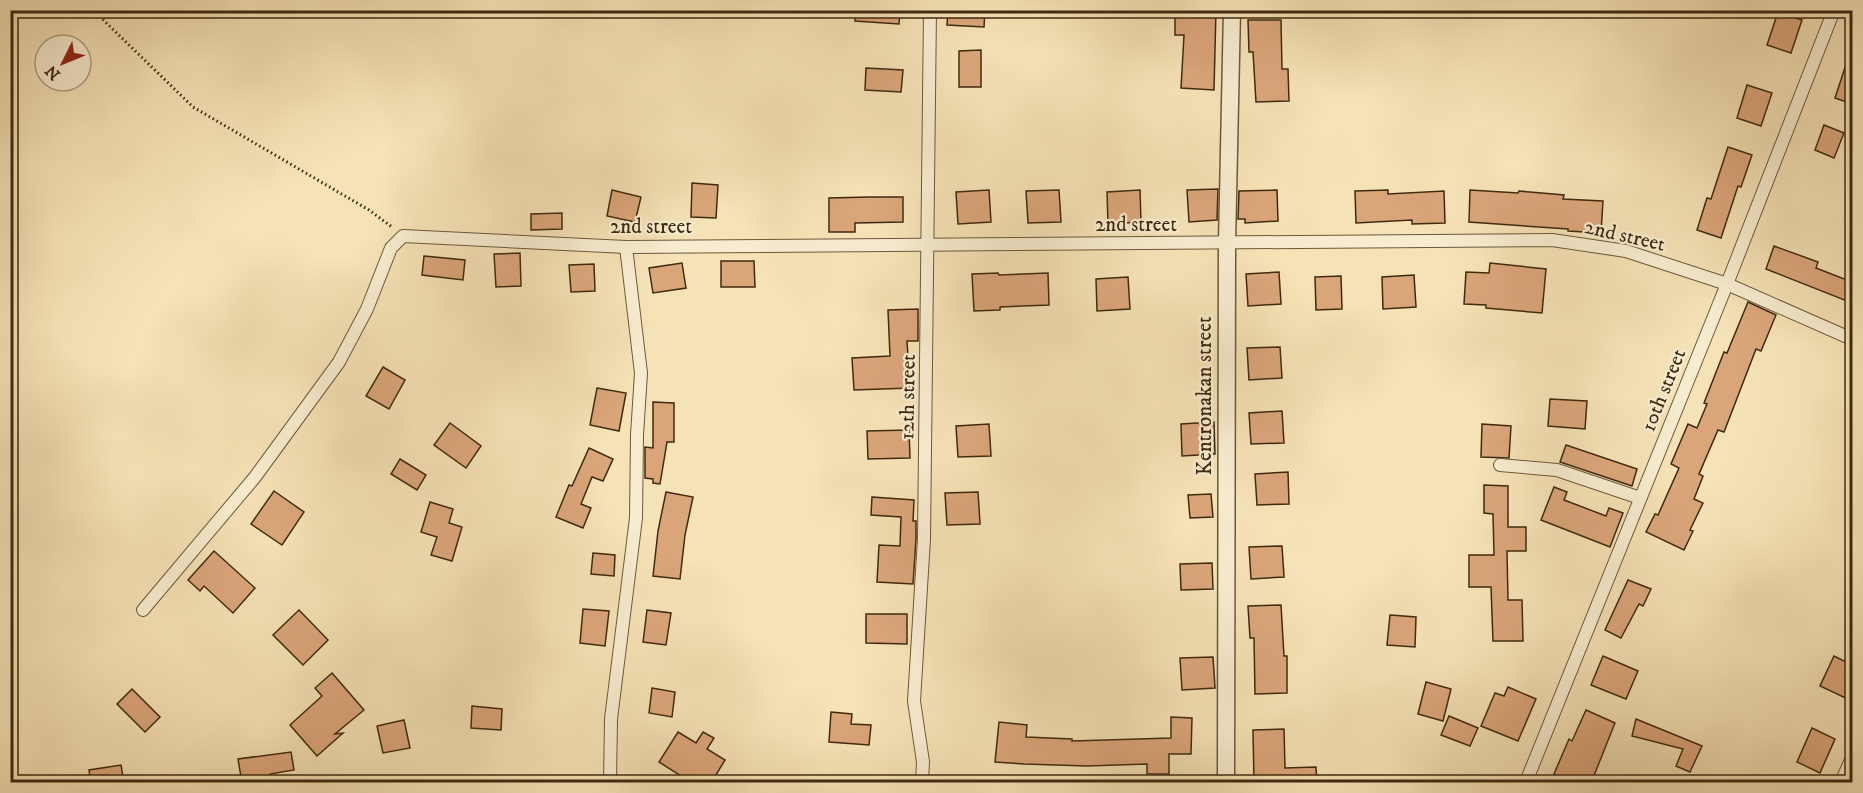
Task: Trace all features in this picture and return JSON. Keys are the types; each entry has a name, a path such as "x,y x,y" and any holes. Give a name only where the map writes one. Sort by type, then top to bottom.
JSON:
{"street":[{"name":"12th street","path":"922,783 922,762 914,701 924,539 930,10"},
{"name":"Kentronakan street","path":"1226,783 1227,243 1232,10"},
{"name":"10th street","path":"1526,783 1727,284 1834,10"},
{"name":"2nd street","path":"403,236 626,247 1552,240 1626,251 1727,284 1852,339"},
{"path":"143,610 255,477 339,362 367,309 391,248 403,236"},
{"path":"610,783 611,719 636,518 637,435 641,374 626,247"},
{"path":"1500,465 1557,470 1640,498"},
{"path":"1841,783 1852,758"}],"path":[{"path":"93,10 193,106 369,210 403,236"}],"building":[{"path":"855,10 900,10 899,24 855,21"},
{"path":"948,10 985,10 984,27 947,25"},
{"path":"1175,10 1216,10 1214,90 1181,88 1184,35 1175,35"},
{"path":"1778,12 1802,20 1791,53 1767,45"},
{"path":"1248,20 1281,20 1282,69 1288,69 1289,101 1256,102 1253,52 1249,52"},
{"path":"981,50 981,87 959,87 959,51"},
{"path":"1850,52 1852,52 1852,104 1835,98"},
{"path":"866,68 903,70 901,92 865,90"},
{"path":"1747,85 1772,93 1761,126 1737,118"},
{"path":"1824,125 1844,133 1834,158 1815,150"},
{"path":"1728,147 1752,155 1741,187 1738,186 1721,238 1697,230 1707,198 1711,199"},
{"path":"692,183 718,185 716,218 691,217"},
{"path":"1218,189 1217,220 1189,222 1187,190"},
{"path":"612,190 641,197 635,222 607,216"},
{"path":"989,190 991,222 958,224 956,192"},
{"path":"1059,190 1061,222 1028,223 1026,191"},
{"path":"1140,190 1141,222 1108,224 1107,192"},
{"path":"1277,190 1278,221 1245,223 1245,219 1238,219 1239,191"},
{"path":"1388,190 1388,194 1444,191 1445,223 1412,224 1412,220 1356,223 1355,191"},
{"path":"1470,190 1518,193 1519,191 1564,195 1563,199 1603,201 1601,233 1469,222"},
{"path":"903,197 903,222 855,223 855,232 829,232 829,198"},
{"path":"562,213 562,229 531,230 531,214"},
{"path":"1774,246 1818,262 1816,268 1852,282 1852,303 1766,269"},
{"path":"520,253 521,286 496,287 494,254"},
{"path":"424,256 465,260 463,280 422,275"},
{"path":"721,261 754,261 755,287 721,287"},
{"path":"682,263 686,288 653,293 649,268"},
{"path":"1490,263 1546,269 1542,313 1464,304 1466,272 1489,273"},
{"path":"594,264 595,291 571,292 569,265"},
{"path":"1279,272 1281,304 1248,306 1246,274"},
{"path":"998,273 999,275 1048,273 1049,305 1000,307 1000,310 974,311 972,274"},
{"path":"1414,275 1416,307 1383,309 1382,277"},
{"path":"1341,276 1342,309 1316,310 1315,277"},
{"path":"1128,277 1130,309 1097,311 1096,279"},
{"path":"1748,302 1776,315 1761,351 1756,349 1724,432 1718,430 1699,474 1703,476 1694,499 1703,503 1690,530 1693,531 1684,550 1646,532 1655,514 1658,515 1679,468 1671,464 1688,424 1697,428 1724,352 1727,353"},
{"path":"918,309 918,341 907,341 910,388 854,390 852,358 890,356 888,310"},
{"path":"1280,347 1282,378 1249,380 1247,348"},
{"path":"383,367 405,380 389,409 366,396"},
{"path":"597,388 626,393 619,431 590,425"},
{"path":"1550,399 1587,401 1585,429 1548,426"},
{"path":"653,402 674,403 674,442 667,442 660,484 653,483 653,479 645,478 645,447 653,448"},
{"path":"1282,411 1284,443 1251,444 1249,413"},
{"path":"1214,422 1215,454 1182,456 1181,424"},
{"path":"450,423 481,446 466,468 434,445"},
{"path":"989,424 991,456 958,457 956,426"},
{"path":"1482,424 1511,426 1509,458 1481,457"},
{"path":"909,430 910,458 868,459 867,431"},
{"path":"1566,445 1637,469 1632,486 1560,462"},
{"path":"589,448 613,459 603,481 592,477 581,504 591,508 583,528 556,517 569,485 572,486"},
{"path":"400,459 426,475 417,490 391,474"},
{"path":"1288,472 1289,504 1257,505 1255,474"},
{"path":"1484,485 1508,486 1508,527 1526,527 1526,551 1507,551 1508,600 1522,600 1523,641 1493,641 1491,587 1469,587 1469,555 1494,555 1493,514 1484,513"},
{"path":"1554,487 1567,492 1564,500 1606,516 1609,508 1623,513 1610,547 1541,520"},
{"path":"274,491 304,512 282,545 251,524"},
{"path":"666,492 693,497 685,535 680,579 653,576 658,531"},
{"path":"978,492 980,524 947,525 945,493"},
{"path":"1211,494 1213,517 1190,518 1188,495"},
{"path":"872,497 914,500 913,521 916,521 916,539 913,584 877,582 879,545 900,546 901,517 871,515"},
{"path":"430,502 453,509 449,523 462,527 452,561 431,555 437,537 421,532"},
{"path":"1282,546 1284,577 1251,579 1249,547"},
{"path":"214,551 255,588 233,613 204,586 200,591 188,580"},
{"path":"593,553 615,555 614,576 591,574"},
{"path":"1212,563 1213,589 1181,590 1180,564"},
{"path":"1628,580 1651,589 1643,606 1639,604 1621,638 1605,630"},
{"path":"1281,605 1284,656 1287,656 1287,693 1255,694 1254,638 1250,638 1248,606"},
{"path":"583,609 609,611 605,646 580,643"},
{"path":"299,610 328,640 303,665 273,635"},
{"path":"647,610 671,613 666,645 643,642"},
{"path":"866,614 907,614 907,644 866,643"},
{"path":"1390,615 1416,617 1415,647 1387,645"},
{"path":"1603,656 1638,671 1626,699 1591,685"},
{"path":"1834,656 1852,665 1852,701 1820,686"},
{"path":"1213,657 1215,688 1182,690 1180,658"},
{"path":"332,673 364,710 335,734 343,733 317,756 290,725 322,696 315,688"},
{"path":"1426,682 1451,689 1443,721 1418,714"},
{"path":"1508,687 1536,699 1518,741 1481,726 1495,693 1504,696"},
{"path":"652,688 675,692 672,717 649,713"},
{"path":"132,689 160,717 145,732 117,704"},
{"path":"472,706 502,709 501,730 471,728"},
{"path":"1586,710 1615,723 1591,783 1572,783 1554,774 1569,739 1572,741"},
{"path":"831,712 852,714 851,724 871,725 869,745 829,742"},
{"path":"1449,716 1478,728 1470,746 1441,735"},
{"path":"1171,717 1192,718 1191,754 1169,754 1169,774 1147,774 1147,764 1087,766 995,762 999,722 1027,725 1026,737 1072,739 1072,741 1171,738"},
{"path":"1636,719 1702,746 1690,772 1676,766 1683,749 1632,736"},
{"path":"404,720 410,748 383,753 377,726"},
{"path":"1812,728 1835,739 1820,773 1797,762"},
{"path":"1284,729 1285,768 1316,767 1317,783 1254,783 1253,730"},
{"path":"678,732 696,743 703,732 714,738 707,749 725,760 711,783 692,783 659,762"},
{"path":"291,752 294,770 270,774 271,783 242,783 238,759"},
{"path":"121,765 124,783 91,783 89,770"}]}
